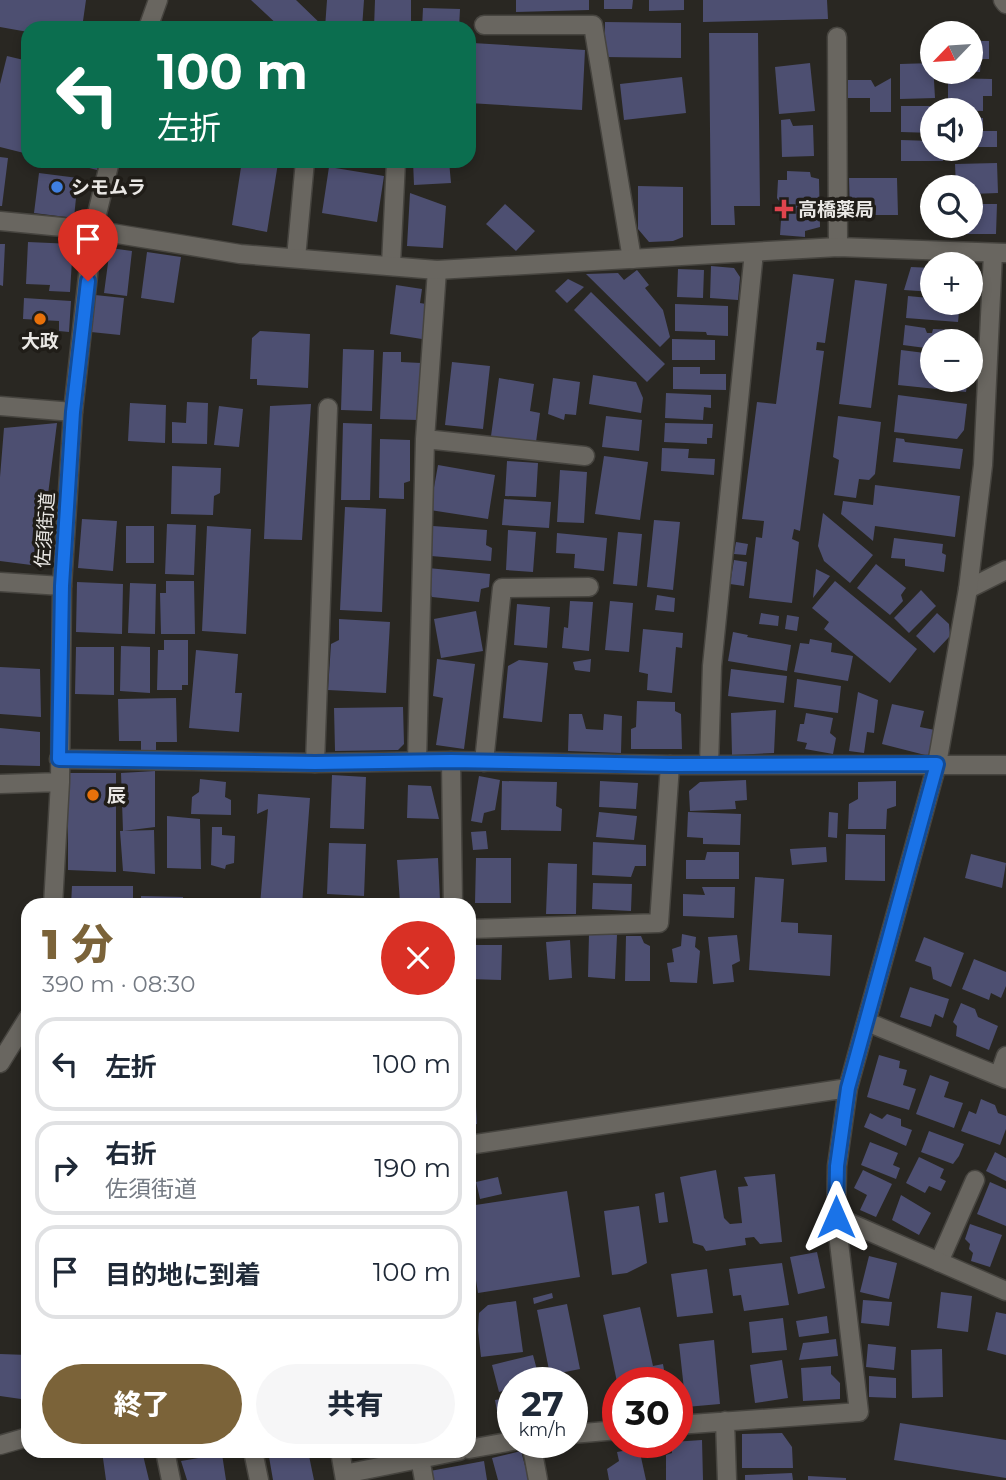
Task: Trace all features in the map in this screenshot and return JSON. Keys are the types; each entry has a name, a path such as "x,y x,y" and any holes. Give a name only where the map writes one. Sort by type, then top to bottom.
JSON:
{"street":[{"path":"150,21 158,0"},
{"path":"484,25 593,25 632,259"},
{"path":"837,37 838,247"},
{"name":"佐須街道","path":"53,898 60,782 62,586 73,412 93,230 108,168"},
{"path":"296,258 303,168"},
{"path":"391,265 396,168"},
{"path":"0,221 93,230 240,254 437,270 838,247 1000,253 983,465 968,589 937,764 848,1088 837,1166 836,1217 859,1412 693,1424"},
{"path":"709,765 712,666 754,252"},
{"path":"416,761 425,439 437,270"},
{"path":"0,406 73,412"},
{"path":"315,763 328,408"},
{"path":"425,439 585,456"},
{"path":"968,589 1006,570"},
{"path":"0,582 62,586"},
{"path":"484,762 502,589 589,587"},
{"path":"59,759 315,763 451,761 670,765 1006,765"},
{"path":"451,761 453,898"},
{"path":"476,929 659,923 670,765"},
{"path":"0,784 60,782"},
{"path":"867,1022 1002,1077 1006,1056"},
{"path":"0,1063 21,1029"},
{"path":"476,1143 848,1088"},
{"path":"939,1262 975,1180"},
{"path":"836,1217 1006,1291"},
{"path":"725,1421 727,1480"},
{"path":"0,1445 21,1439"},
{"path":"476,1448 497,1444"},
{"path":"166,1458 171,1480"},
{"path":"254,1458 259,1480"},
{"path":"341,1458 344,1477 420,1458 424,1480"},
{"path":"534,1458 538,1480"}],"building":[{"path":"0,0 86,0 83,21 21,21 21,31 0,27"},
{"path":"251,0 296,0 318,21 274,21"},
{"path":"327,0 364,0 362,21 326,21"},
{"path":"375,0 411,0 411,21 374,21"},
{"path":"516,0 589,0 589,10 516,12"},
{"path":"604,0 633,0 632,9 604,9"},
{"path":"649,0 684,0 684,10 649,11"},
{"path":"703,0 827,0 828,19 703,22"},
{"path":"423,8 460,9 459,21 422,21"},
{"path":"605,22 681,23 681,58 604,57"},
{"path":"709,33 758,33 760,206 734,206 735,225 711,225"},
{"path":"984,41 989,41 989,59 984,59"},
{"path":"476,43 585,50 582,110 476,103"},
{"path":"7,56 21,59 21,152 0,147 0,84"},
{"path":"810,63 815,111 779,114 775,67"},
{"path":"920,63 920,84 934,84 935,98 900,99 900,64"},
{"path":"682,77 686,113 624,120 620,84"},
{"path":"891,78 891,112 870,112 870,98 848,98 848,80 871,80 875,87"},
{"path":"984,79 992,79 992,96 948,98 948,84 984,84"},
{"path":"901,106 920,106 920,133 901,132"},
{"path":"790,119 793,126 813,125 814,156 782,157 781,120"},
{"path":"983,131 997,131 997,147 983,147"},
{"path":"901,140 920,141 920,161 901,161"},
{"path":"0,157 8,158 2,206 0,206"},
{"path":"997,163 998,193 983,194 983,175 955,175 955,164"},
{"path":"241,168 277,168 267,232 232,225"},
{"path":"329,168 384,176 377,222 322,213"},
{"path":"413,168 450,168 451,183 414,185"},
{"path":"787,171 810,172 811,177 819,179 820,227 805,231 805,237 780,235 782,205 777,198 778,180 787,180"},
{"path":"39,173 78,178 74,218 34,213"},
{"path":"849,178 897,178 898,215 850,215"},
{"path":"638,186 683,187 683,237 673,241 649,242 638,229"},
{"path":"410,193 446,206 443,248 407,246"},
{"path":"505,204 535,231 516,251 486,224"},
{"path":"983,204 997,204 996,234 983,234"},
{"path":"28,242 73,244 70,292 49,291 50,285 26,284"},
{"path":"0,244 5,244 3,286 0,285"},
{"path":"110,248 132,251 127,296 104,293"},
{"path":"147,252 181,257 174,303 141,298"},
{"path":"711,266 734,268 740,277 738,300 710,298"},
{"path":"911,267 920,267 920,291 904,290"},
{"path":"678,269 704,270 703,298 677,297"},
{"path":"637,270 649,285 645,288 663,310 670,337 660,347 586,274 618,273 624,280"},
{"path":"793,274 834,279 825,343 817,342 816,350 824,351 800,531 794,529 792,539 799,542 792,603 749,598 756,537 762,538 764,521 742,519 757,402 776,404"},
{"path":"568,279 584,287 567,303 555,291"},
{"path":"855,280 887,284 871,408 839,404"},
{"path":"396,285 422,289 420,303 426,304 422,339 390,334"},
{"path":"591,292 665,364 647,382 574,310"},
{"path":"95,295 124,298 120,335 91,332"},
{"path":"908,296 920,297 920,315 959,315 958,322 906,318"},
{"path":"24,298 71,301 69,332 59,331 59,321 23,319"},
{"path":"675,304 728,306 728,336 675,331"},
{"path":"905,325 925,328 920,329 920,347 903,345"},
{"path":"260,331 310,334 308,388 257,385 257,379 250,379 252,338"},
{"path":"672,339 715,340 715,360 672,360"},
{"path":"343,349 374,350 372,411 341,410"},
{"path":"901,350 920,352 920,387 898,385"},
{"path":"383,352 401,352 401,362 421,363 418,420 380,419"},
{"path":"452,362 490,366 483,429 445,425"},
{"path":"673,367 700,367 700,374 726,374 726,390 673,389"},
{"path":"593,375 636,382 643,398 641,413 589,404"},
{"path":"499,378 534,384 530,411 540,413 536,442 491,436"},
{"path":"553,378 580,382 576,415 565,414 564,420 548,414"},
{"path":"666,393 711,395 711,408 704,407 703,420 665,418"},
{"path":"898,395 967,404 964,430 957,439 894,432"},
{"path":"187,402 208,403 207,444 172,443 172,422 186,423"},
{"path":"130,403 166,405 165,443 128,441"},
{"path":"311,404 302,540 264,539 270,406"},
{"path":"219,406 243,409 239,447 214,445"},
{"path":"606,416 642,420 639,451 602,447"},
{"path":"838,416 881,422 875,474 869,480 859,479 856,498 834,495 839,460 833,457"},
{"path":"57,423 39,566 0,561 0,477 4,428"},
{"path":"343,423 372,424 370,500 341,500"},
{"path":"665,423 713,424 712,438 707,438 707,444 664,442"},
{"path":"896,438 904,439 905,442 963,449 960,469 893,462"},
{"path":"380,439 410,440 410,481 404,483 404,499 379,498"},
{"path":"662,448 689,449 688,458 715,459 714,475 661,471"},
{"path":"604,456 648,462 640,520 595,514"},
{"path":"507,461 538,463 536,497 505,496"},
{"path":"438,465 495,475 488,519 430,510"},
{"path":"172,466 221,468 220,493 214,496 213,515 171,514"},
{"path":"560,470 587,472 584,523 557,522"},
{"path":"875,485 960,496 955,537 875,526 873,541 841,514 843,501 873,505"},
{"path":"504,499 551,502 549,528 502,525"},
{"path":"345,507 386,509 382,612 340,610"},
{"path":"823,513 873,555 850,583 824,561 818,546"},
{"path":"82,519 117,521 113,571 78,568"},
{"path":"654,520 680,522 673,590 647,587"},
{"path":"167,524 196,525 194,575 165,574"},
{"path":"126,526 154,526 154,563 126,563"},
{"path":"207,526 251,529 246,634 202,631"},
{"path":"433,526 487,530 486,545 492,548 491,561 431,556"},
{"path":"508,530 536,532 533,572 506,570"},
{"path":"618,532 642,534 637,586 613,584"},
{"path":"557,533 607,538 604,571 574,568 575,554 556,553"},
{"path":"894,538 943,544 942,553 946,555 944,572 905,566 905,559 891,558"},
{"path":"736,542 748,544 746,555 734,554"},
{"path":"734,560 747,562 744,586 730,584"},
{"path":"876,564 906,588 901,595 903,601 890,615 857,588"},
{"path":"428,568 490,574 489,587 481,589 479,602 432,597 427,587"},
{"path":"816,569 830,576 813,598"},
{"path":"166,581 194,581 195,634 161,634 160,593 166,593"},
{"path":"835,581 917,649 890,683 824,629 829,622 812,608"},
{"path":"77,582 123,584 122,634 76,632"},
{"path":"130,583 156,584 155,634 128,633"},
{"path":"921,590 936,606 909,633 894,618"},
{"path":"657,595 675,598 674,612 655,610"},
{"path":"570,601 593,602 589,651 562,648 564,627 568,628"},
{"path":"610,601 633,603 629,652 605,650"},
{"path":"517,604 550,607 547,648 514,645"},
{"path":"476,611 483,651 441,658 434,619"},
{"path":"761,613 779,616 778,626 759,624"},
{"path":"937,613 949,624 950,636 934,653 916,636"},
{"path":"787,615 799,617 797,631 785,629"},
{"path":"339,619 390,622 386,693 328,690 331,644 339,640"},
{"path":"643,629 683,633 682,648 676,647 672,693 647,690 648,674 639,672"},
{"path":"733,632 791,645 787,671 728,661"},
{"path":"810,639 832,643 831,652 853,656 848,681 794,672 800,643 809,644"},
{"path":"164,640 188,640 188,685 182,685 182,690 157,690 158,650 164,650"},
{"path":"121,646 150,647 150,693 120,691"},
{"path":"76,647 114,647 114,695 75,694"},
{"path":"196,650 238,654 235,693 242,693 239,732 189,728"},
{"path":"437,659 475,664 464,749 436,745 443,698 433,696"},
{"path":"591,659 590,672 575,670 573,662"},
{"path":"519,660 548,663 542,722 503,718 508,666"},
{"path":"0,667 40,669 41,717 0,714"},
{"path":"731,669 787,676 784,703 728,696"},
{"path":"797,679 841,686 838,713 794,707"},
{"path":"858,692 878,700 874,733 867,732 864,753 849,751"},
{"path":"176,698 177,742 156,742 156,751 141,751 141,741 119,741 118,699"},
{"path":"637,701 675,702 675,711 681,714 682,749 631,749 631,729 636,727"},
{"path":"892,704 924,711 920,727 935,730 929,756 882,744"},
{"path":"403,707 404,744 398,750 335,751 334,708"},
{"path":"776,710 774,753 732,755 731,713"},
{"path":"806,713 833,718 830,733 836,738 833,754 805,749 807,743 797,741 800,724 804,724"},
{"path":"569,714 582,714 586,729 603,730 604,714 622,716 621,753 568,751"},
{"path":"0,728 40,732 40,766 0,765"},
{"path":"155,771 155,827 123,831 121,773"},
{"path":"68,773 116,773 116,872 68,870"},
{"path":"332,775 366,777 364,829 330,828"},
{"path":"479,776 500,780 495,810 484,813 482,823 471,821"},
{"path":"200,779 226,782 225,797 231,800 231,815 191,814 192,797 199,792"},
{"path":"746,780 747,800 735,801 736,809 690,811 689,791 700,782"},
{"path":"502,781 557,782 556,806 562,809 561,831 501,830"},
{"path":"600,781 638,783 636,809 599,807"},
{"path":"896,781 896,806 887,809 886,829 848,829 849,804 858,799 858,782"},
{"path":"408,785 431,786 439,819 407,818"},
{"path":"258,794 310,798 303,898 261,898 268,809 257,814"},
{"path":"599,812 637,816 634,840 596,837"},
{"path":"688,812 741,814 740,845 703,844 703,838 687,837"},
{"path":"829,812 838,813 837,838 828,837"},
{"path":"167,816 200,819 201,869 167,868"},
{"path":"212,827 222,827 222,835 235,836 234,863 226,865 225,869 211,865"},
{"path":"154,830 155,874 123,871 120,831"},
{"path":"486,831 488,849 473,850 471,832"},
{"path":"846,834 885,835 885,881 845,880"},
{"path":"593,842 646,845 646,866 635,866 631,877 592,875"},
{"path":"329,843 366,844 364,896 327,894"},
{"path":"826,847 827,862 792,865 790,849"},
{"path":"707,852 739,852 739,879 686,879 686,860 705,860"},
{"path":"971,854 1006,863 1002,888 965,878"},
{"path":"438,858 440,898 400,898 397,860"},
{"path":"476,858 511,858 511,903 476,903"},
{"path":"548,863 577,864 576,914 546,914"},
{"path":"755,877 784,879 781,922 798,923 798,933 832,935 830,976 749,970"},
{"path":"593,883 632,884 631,911 592,909"},
{"path":"72,886 133,886 133,898 71,898"},
{"path":"702,887 735,887 734,918 683,916 683,894 705,895"},
{"path":"141,896 183,897 183,898"},
{"path":"589,934 617,935 615,979 588,977"},
{"path":"682,934 696,937 695,947 700,951 697,983 670,982 667,963 674,962 672,949 681,946"},
{"path":"737,935 740,961 732,965 734,982 713,984 708,937"},
{"path":"626,936 641,936 644,943 650,946 650,981 625,981"},
{"path":"924,937 964,953 951,987 933,979 931,967 915,961"},
{"path":"570,940 572,978 549,980 546,942"},
{"path":"476,945 502,945 501,980 476,979"},
{"path":"974,959 1006,972 1006,986 1001,998 991,993 989,1000 962,989"},
{"path":"910,987 949,999 943,1018 935,1014 931,1027 900,1017"},
{"path":"961,1003 975,1009 978,1017 998,1026 989,1050 956,1036 957,1026 953,1022"},
{"path":"879,1055 900,1061 899,1068 907,1070 903,1085 916,1089 909,1110 867,1097"},
{"path":"930,1075 949,1082 944,1097 963,1103 954,1128 916,1114"},
{"path":"981,1099 995,1105 998,1113 1006,1116 1006,1129 1000,1145 961,1131 969,1111 976,1114"},
{"path":"870,1113 882,1119 887,1114 901,1119 901,1126 912,1130 906,1146 864,1127"},
{"path":"929,1131 964,1144 953,1164 921,1152"},
{"path":"870,1142 898,1153 893,1165 900,1168 896,1179 861,1165"},
{"path":"995,1152 1006,1158 1006,1181 986,1171"},
{"path":"919,1157 944,1169 940,1178 946,1181 941,1191 929,1186 925,1193 906,1183"},
{"path":"716,1170 724,1218 730,1224 742,1223 738,1187 748,1186 744,1177 775,1174 782,1242 760,1244 754,1237 745,1238 746,1245 706,1251 703,1246 693,1243 680,1177"},
{"path":"863,1170 892,1184 876,1217 860,1210 867,1195 854,1188"},
{"path":"498,1177 502,1194 480,1199 476,1182"},
{"path":"990,1182 1006,1189 1006,1226 977,1214"},
{"path":"567,1191 580,1277 478,1293 476,1205"},
{"path":"664,1192 668,1222 659,1223 655,1194"},
{"path":"901,1195 931,1213 919,1235 892,1220"},
{"path":"639,1206 647,1263 627,1273 612,1275 604,1211"},
{"path":"970,1224 1002,1235 990,1267 971,1261 973,1253 965,1239"},
{"path":"817,1252 825,1288 798,1294 790,1257"},
{"path":"869,1256 897,1263 889,1299 860,1292"},
{"path":"782,1263 789,1305 744,1311 741,1295 733,1296 729,1269"},
{"path":"707,1269 713,1313 677,1317 671,1274"},
{"path":"941,1292 972,1296 968,1332 937,1328"},
{"path":"552,1293 553,1298 534,1304 533,1298"},
{"path":"863,1300 892,1302 889,1326 861,1323"},
{"path":"516,1301 523,1352 481,1357 479,1313 488,1305"},
{"path":"567,1304 580,1367 548,1367 537,1310"},
{"path":"640,1307 653,1366 663,1364 664,1367 614,1367 603,1315"},
{"path":"996,1312 1006,1314 1006,1355 987,1350"},
{"path":"827,1316 829,1333 799,1337 796,1321"},
{"path":"783,1318 787,1350 752,1353 749,1322"},
{"path":"836,1339 838,1356 799,1360 803,1343"},
{"path":"714,1340 720,1404 693,1406 693,1367 682,1367 679,1344"},
{"path":"868,1344 896,1347 894,1370 866,1367"},
{"path":"942,1349 943,1397 912,1398 911,1350"},
{"path":"0,1354 21,1355 21,1399 0,1396"},
{"path":"533,1355 536,1367 497,1367 497,1384 492,1365"},
{"path":"782,1360 788,1398 755,1403 750,1365"},
{"path":"831,1366 831,1374 840,1383 840,1399 803,1401 801,1368"},
{"path":"869,1376 896,1378 896,1398 869,1397"},
{"path":"900,1423 1006,1440 1006,1478 894,1460"},
{"path":"782,1433 792,1447 793,1468 742,1468 742,1434"},
{"path":"702,1440 703,1480 666,1480 666,1458 693,1458 693,1441"},
{"path":"103,1458 144,1458 149,1480 106,1480"},
{"path":"223,1458 226,1480 187,1480 181,1461"},
{"path":"269,1458 309,1458 314,1480 273,1480"},
{"path":"492,1458 523,1458 529,1480 498,1480"},
{"path":"618,1458 641,1458 646,1480 609,1480 607,1469 619,1461"},
{"path":"484,1461 487,1480 432,1480 430,1471"},
{"path":"792,1473 793,1480 745,1480 745,1475"},
{"path":"808,1476 846,1478 846,1480 808,1480"}],"place":[{"name":"シモムラ","path":"57,187"},
{"name":"高橋薬局","path":"784,209"},
{"name":"大政","path":"40,319"},
{"name":"辰","path":"93,795"}],"route":[{"path":"88,281 73,412 62,586 59,759 315,763 451,761 670,765 937,764 848,1088 837,1166 836,1217"}]}
